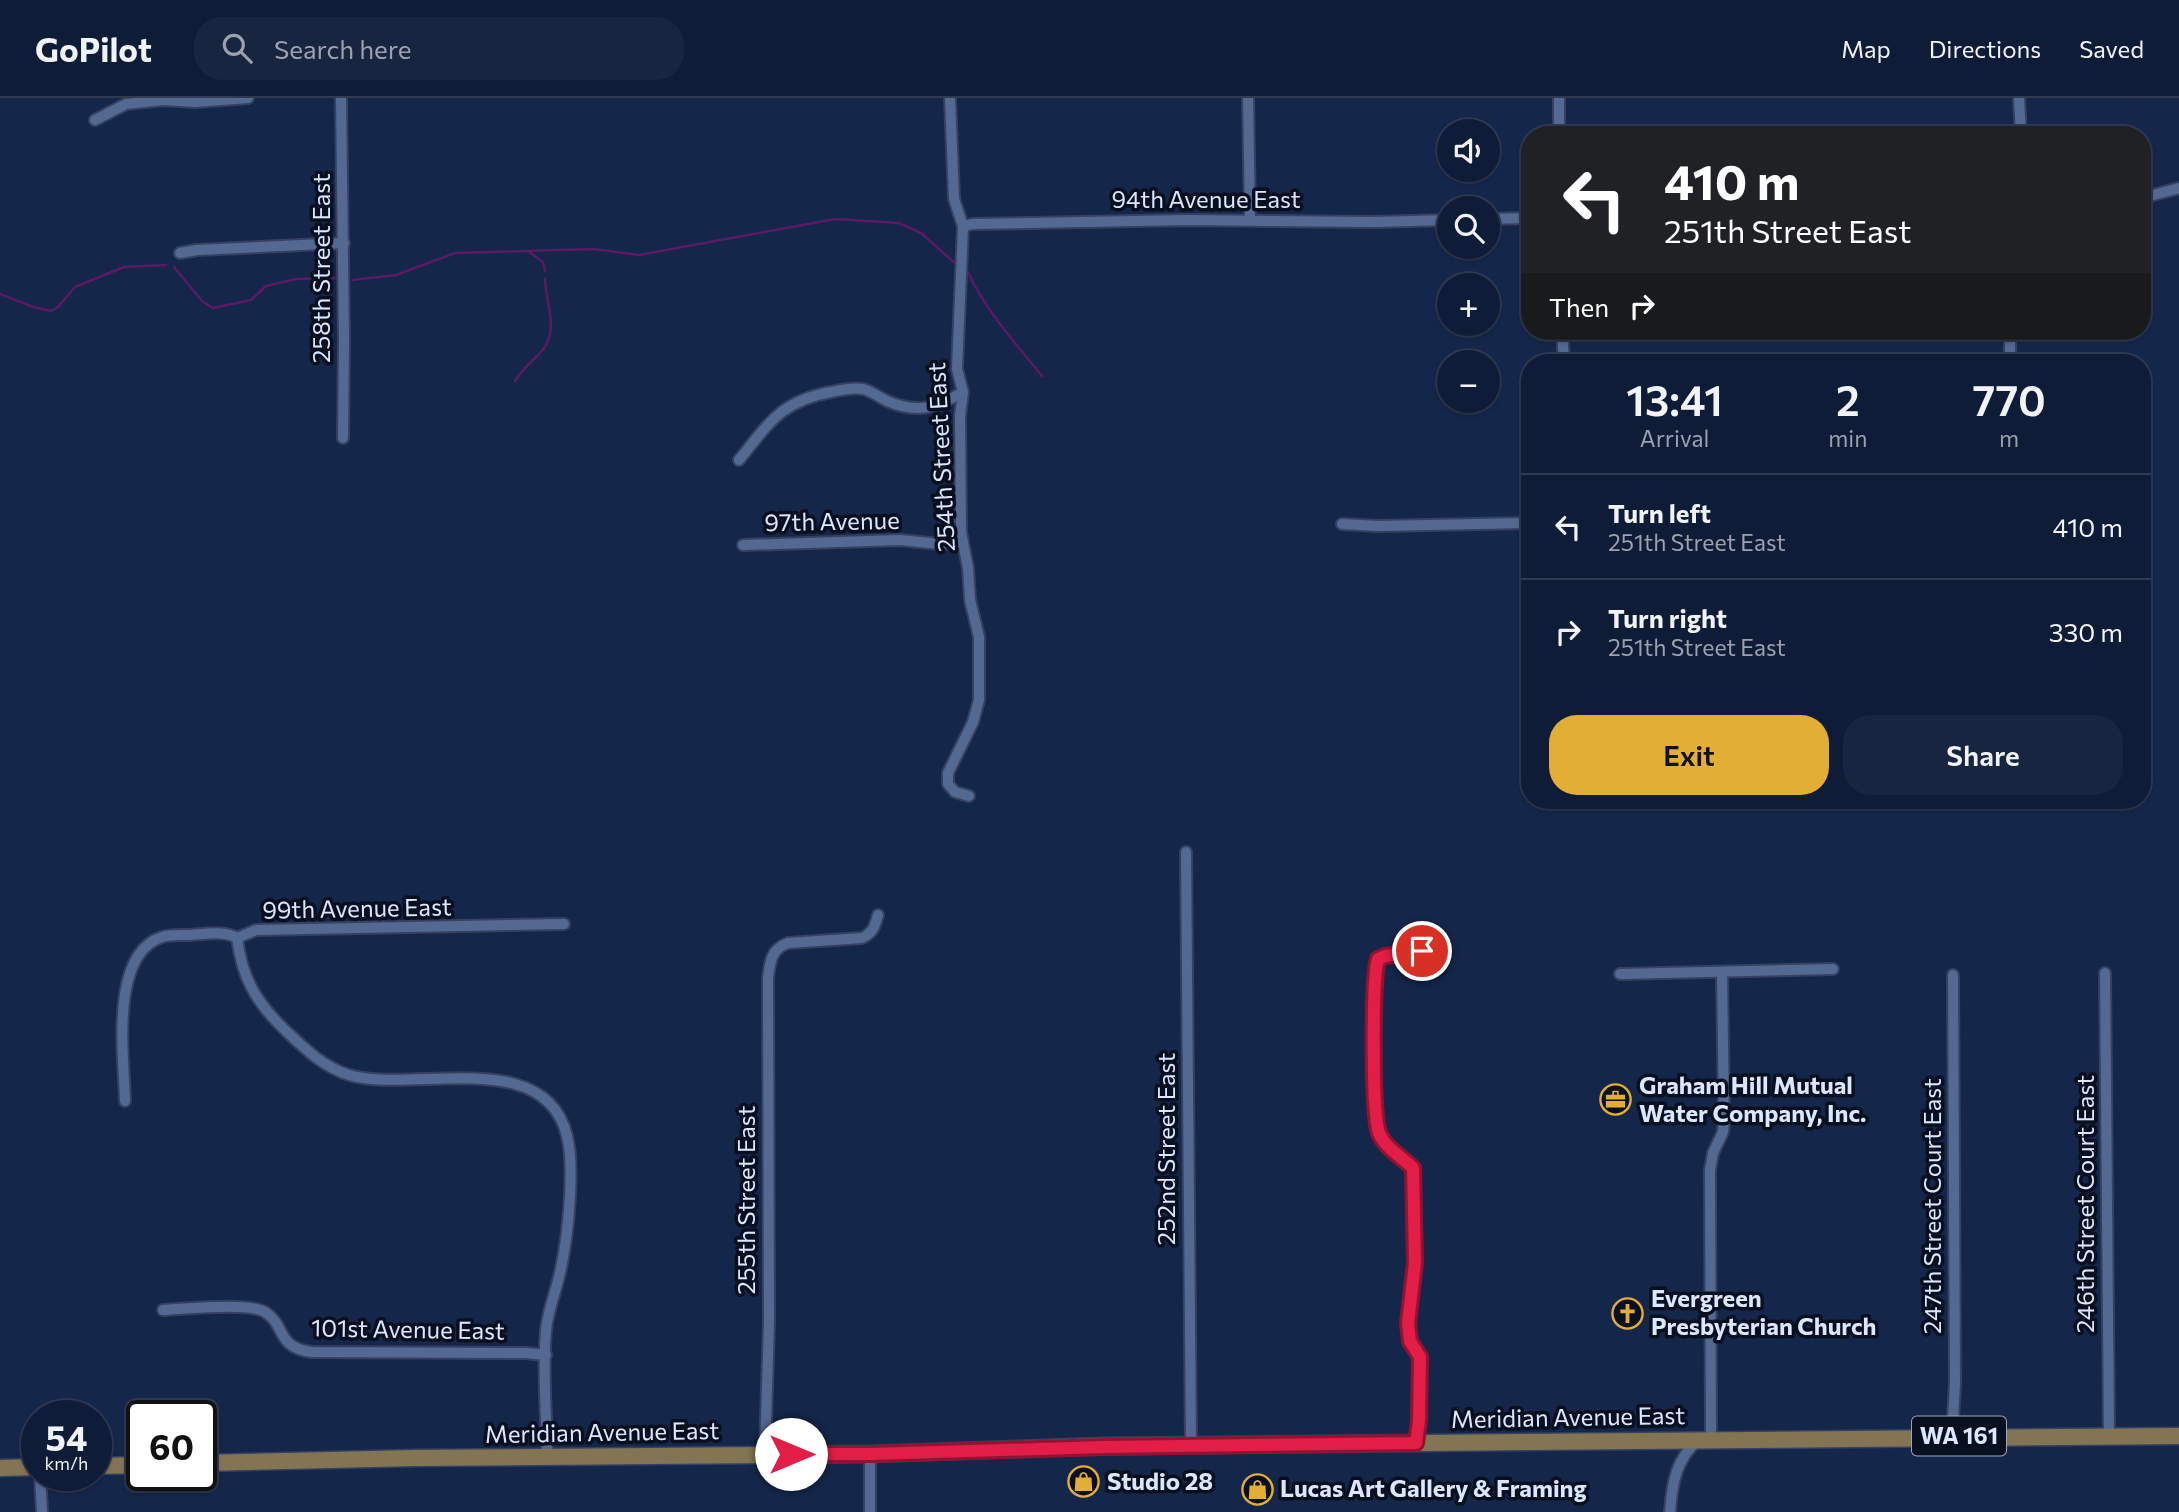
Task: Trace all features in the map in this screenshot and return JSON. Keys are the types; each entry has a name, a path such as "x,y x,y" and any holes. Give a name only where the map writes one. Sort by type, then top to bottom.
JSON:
{"main road":[{"name":"Meridian Avenue East","path":"217,1463 1705,1439 2179,1436"},
{"path":"0,1468 21,1467"}],"street":[{"path":"95,120 126,104 163,100 195,102 248,98"},
{"name":"258th Street East","path":"341,98 344,243 343,438"},
{"name":"254th Street East","path":"950,98 954,199 963,226 957,369 963,392 960,416 963,542 970,600 979,637 979,700 973,722 948,774 948,784 955,792 969,796"},
{"path":"1248,98 1250,220"},
{"path":"1559,98 1559,126"},
{"path":"2019,98 2021,126"},
{"path":"2151,196 2179,188"},
{"path":"1500,219 1521,218"},
{"name":"94th Avenue East","path":"963,226 1250,220 1437,220"},
{"path":"180,253 344,243"},
{"path":"739,460 773,419 797,400 858,388 904,407 915,407 940,405 963,392"},
{"path":"1342,524 1388,526 1521,523"},
{"name":"97th Avenue","path":"743,545 900,540 940,544 963,542"},
{"name":"252nd Street East","path":"1186,852 1191,1446"},
{"name":"255th Street East","path":"765,1454 769,1322 768,978 772,956 777,948 788,943 862,938 872,932 878,915"},
{"name":"99th Avenue East","path":"125,1101 124,995 132,966 143,950 164,936 202,934 232,935 237,938 256,930 564,925"},
{"path":"237,938 244,971 257,1001 319,1061 334,1070 370,1079 472,1078 511,1083 535,1091 550,1103 567,1136 569,1181 567,1233 546,1329 547,1458"},
{"path":"1416,1443 1420,1357 1410,1341 1408,1323 1415,1263 1412,1207 1415,1183 1413,1168 1389,1146 1378,1131 1375,990 1378,959 1426,950"},
{"path":"1620,974 1833,969"},
{"path":"1671,1512 1674,1479 1681,1460 1705,1439 1710,1179 1713,1153 1723,1132 1724,1117 1722,972"},
{"name":"246th Street Court East","path":"2105,973 2109,1435"},
{"name":"247th Street Court East","path":"1952,1436 1955,1383 1953,975"},
{"name":"101st Avenue East","path":"163,1310 246,1307 260,1310 272,1317 288,1343 298,1349 312,1352 546,1355"},
{"path":"870,1454 870,1512"},
{"path":"41,1491 42,1512"}],"waterway":[{"path":"353,280 396,275 455,253 594,249 639,255 835,219 899,223 921,233 957,265"},
{"path":"528,251 543,262 545,271"},
{"path":"0,294 51,311 58,307 75,287 124,267 166,265"},
{"path":"174,267 202,301 213,308 251,300 266,286 296,279 336,278"},
{"path":"968,272 992,313 1042,376"},
{"path":"515,381 541,352 550,335 545,279"}],"place":[{"name":"Graham Hill Mutual Water Company, Inc.","path":"1616,1100"},
{"name":"Evergreen Presbyterian Church","path":"1628,1313"},
{"name":"Studio 28","path":"1084,1482"},
{"name":"Lucas Art Gallery & Framing","path":"1257,1489"}],"route":[{"path":"791,1454 1416,1443 1420,1357 1410,1341 1408,1323 1415,1263 1412,1207 1415,1183 1413,1168 1383,1140 1378,1131 1375,990 1378,959 1422,951"}]}
